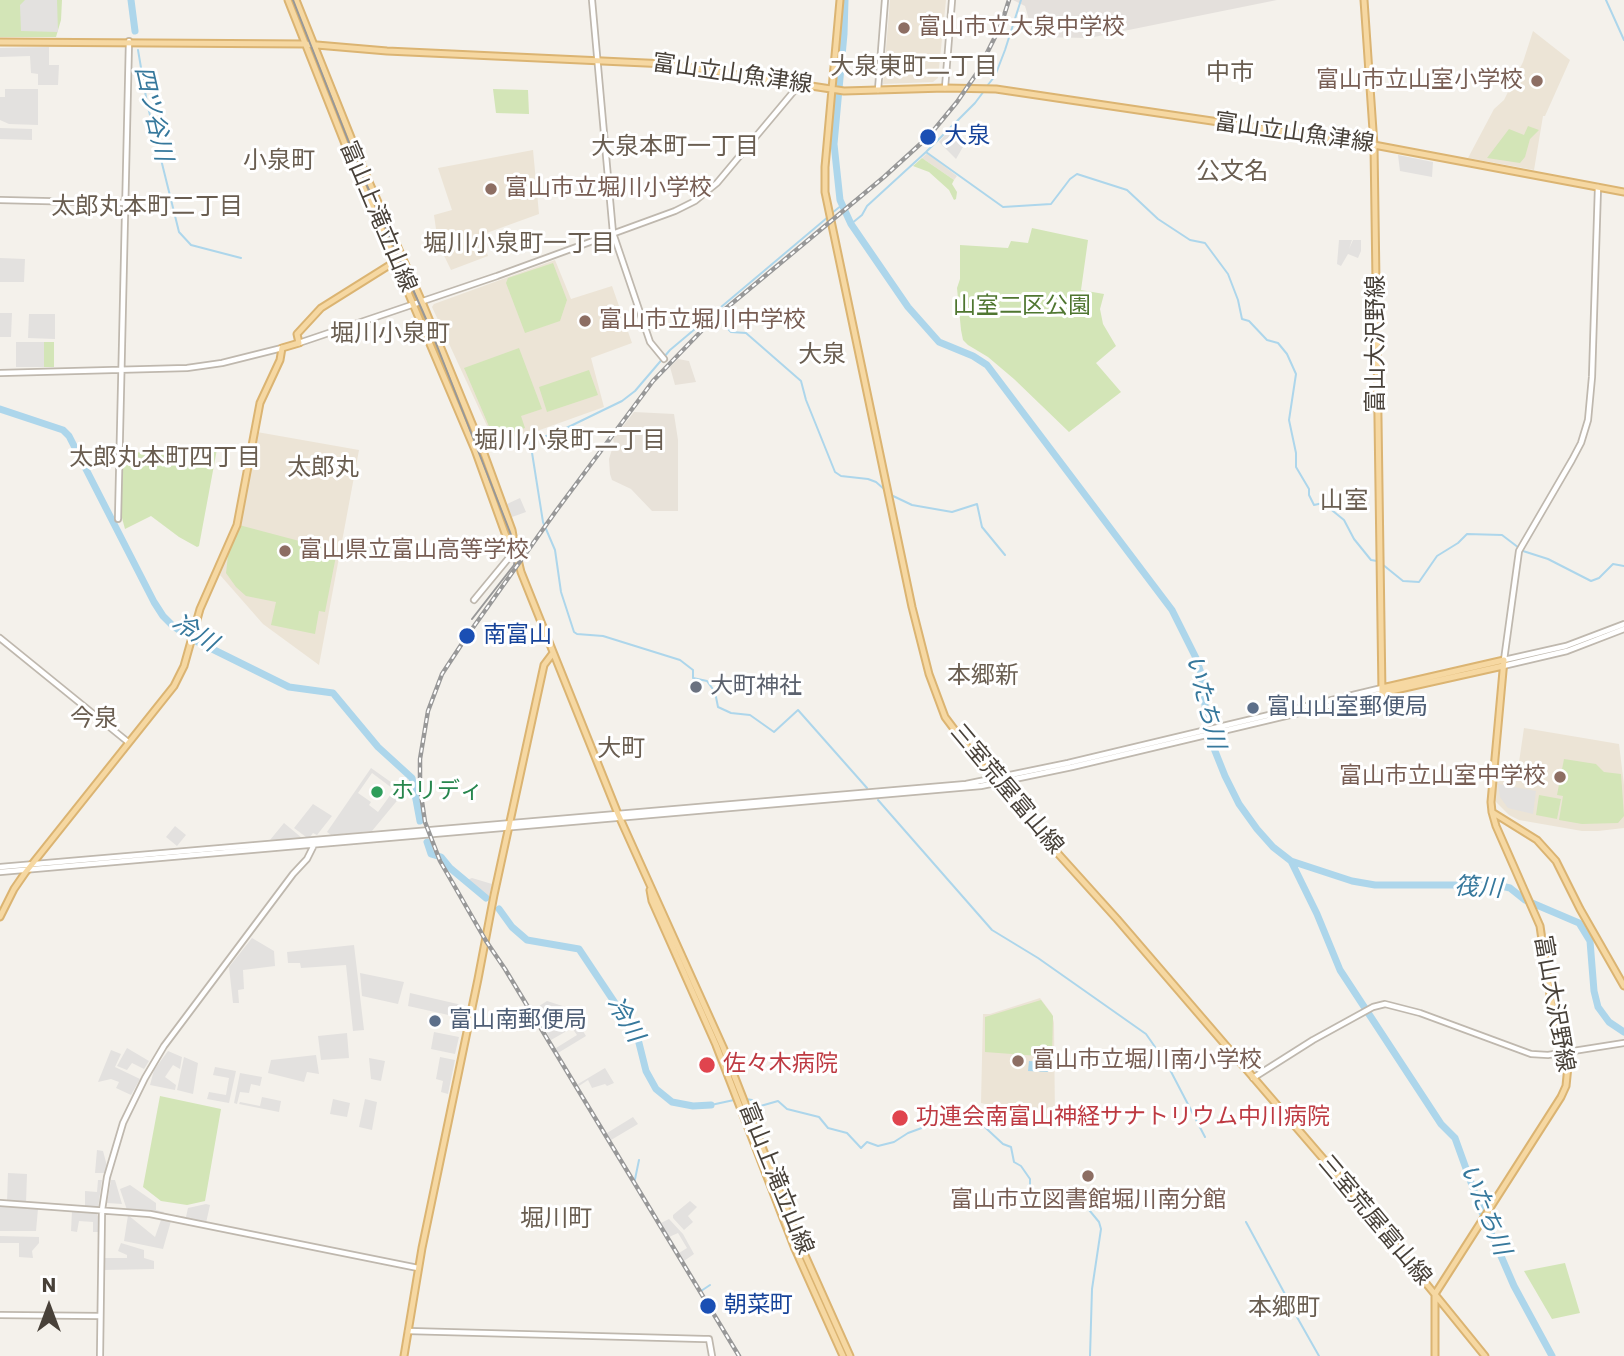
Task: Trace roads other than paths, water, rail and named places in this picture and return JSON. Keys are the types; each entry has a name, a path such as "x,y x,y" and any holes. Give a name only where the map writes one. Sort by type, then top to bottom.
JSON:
{"main road":[{"name":"富山上滝立山線","path":"288,0 475,450 506,536 515,547"},
{"name":"富山上滝立山線","path":"296,0 366,175 485,455 512,530 521,572 619,816 723,1046 800,1244 850,1356"},
{"name":"三室荒屋富山線","path":"840,0 827,135 825,180 829,213 912,607 929,674 946,717 996,782 1351,1191 1486,1356"},
{"name":"富山大沢野線","path":"1364,0 1374,145 1382,690"},
{"name":"富山立山魚津線","path":"0,42 314,44 387,51 667,64 844,91 945,88 1009,90 1374,145 1624,192"},
{"path":"0,917 14,889 31,866 174,687 184,666 193,629 237,525 260,403 280,360 282,348 299,343 297,334 321,308 396,262 401,256"},
{"path":"404,1356 418,1268 494,895 544,665 554,653"},
{"name":"富山大沢野線","path":"1435,1294 1566,1086 1569,1075 1566,1053 1550,995 1539,926 1492,812 1504,663"},
{"path":"1382,690 1504,663"},
{"path":"1492,812 1537,840 1556,861 1624,986"},
{"name":"富山上滝立山線","path":"649,887 652,901 716,1045 795,1249 844,1356"},
{"path":"1435,1294 1435,1356"}],"street":[{"path":"592,0 613,233 650,342 664,359"},
{"path":"878,90 885,0"},
{"path":"945,88 952,0"},
{"path":"118,519 129,41"},
{"path":"299,343 415,306 675,211 695,201 717,183 799,85"},
{"path":"1504,663 1519,551 1573,460 1588,419 1598,187"},
{"path":"0,200 126,203"},
{"path":"0,373 199,367 282,348"},
{"path":"474,600 515,547"},
{"path":"1504,663 1566,646 1624,624"},
{"path":"1504,663 1567,651 1624,629"},
{"path":"0,638 128,742"},
{"path":"0,870 996,782 1382,690"},
{"path":"31,866 314,845 511,825"},
{"path":"100,1356 102,1210 114,1151 123,1123 164,1046 307,859 314,845"},
{"path":"1252,1078 1313,1040 1373,1007 1385,1004 1531,1054 1566,1053 1624,1043"},
{"path":"0,1203 158,1215 418,1268"},
{"path":"0,1315 100,1317"},
{"path":"407,1331 709,1339 712,1356"}],"water":[{"path":"1029,1061 1049,1062 1048,1072 1028,1071"}],"waterway":[{"name":"四ツ谷川","path":"131,0 135,31"},
{"name":"いたち川","path":"845,0 834,144 840,200 851,224 908,307 939,342 987,365 1172,610 1196,658 1213,746 1239,804 1273,847 1291,861 1340,970 1441,1124 1455,1138 1481,1210 1514,1286 1552,1356"},
{"path":"987,86 995,76 1021,0"},
{"path":"1606,0 1624,40"},
{"name":"四ツ谷川","path":"138,50 147,103 179,232 191,245 241,258"},
{"path":"851,224 926,152 984,91"},
{"path":"926,152 1003,207 1051,204 1077,174 1127,190 1158,219 1190,240 1205,243 1228,274 1242,319 1249,321 1267,340 1278,343 1287,354 1296,374 1289,420 1296,467 1309,489 1314,505 1323,503 1344,520 1354,539 1371,560 1377,561"},
{"path":"832,213 842,205"},
{"path":"828,217 670,350 635,391 622,401 554,434 530,440 543,522 555,550 561,592 574,632 603,636 680,660 693,670 693,678 707,681 715,692 718,707 731,713 750,715 774,732 798,710 867,788"},
{"path":"713,313 731,332 746,333 801,381 835,472 841,476 868,479 884,489"},
{"name":"冷川","path":"0,409 63,430 69,436 154,602 173,626 196,641 289,687 333,693 378,747 412,778 420,821"},
{"path":"891,495 912,505 952,512 977,504 982,527 1005,555"},
{"path":"1382,564 1403,581 1419,582 1437,556 1467,534 1502,535 1523,551 1548,559 1591,581 1599,578 1613,564 1624,566"},
{"path":"878,800 992,930 1038,958 1146,1034 1167,1064 1205,1137"},
{"name":"冷川","path":"427,842 431,854 441,857 486,898"},
{"name":"筏川","path":"1291,861 1352,881 1375,885 1497,885 1510,888 1525,900 1579,923 1590,941 1598,1007 1609,1022 1624,1032"},
{"name":"冷川","path":"499,909 512,927 527,940 579,949 638,1039 646,1071 656,1089 672,1102 693,1106 711,1105"},
{"path":"746,1099 752,1100 757,1107 778,1101 787,1109 819,1117 828,1128 847,1133 861,1148 867,1142 878,1146 894,1142 908,1133 960,1114 975,1118 1003,1144 1011,1147 1014,1162 1021,1166 1030,1179 1030,1193 1085,1205 1099,1222 1101,1229 1092,1289 1090,1356"},
{"path":"711,1105 734,1100"},
{"path":"634,1184 639,1160"},
{"path":"1246,1222 1286,1296"},
{"path":"701,1291 710,1285"},
{"path":"1289,1303 1319,1356"}],"tram line":[{"path":"293,0 357,163 430,328 517,550 514,565 472,619"}],"railway":[{"path":"739,1356 440,861 425,822 420,788 420,759 428,711 442,674 467,636 653,381 712,320 928,137 977,73 1001,25 1009,0"}],"place":[{"name":"富山市立大泉中学校","path":"904,28"},
{"name":"富山市立山室小学校","path":"1537,81"},
{"name":"大泉","path":"928,137"},
{"name":"富山市立堀川小学校","path":"491,189"},
{"name":"富山市立堀川中学校","path":"585,321"},
{"name":"富山県立富山高等学校","path":"285,551"},
{"name":"南富山","path":"467,636"},
{"name":"大町神社","path":"696,687"},
{"name":"富山山室郵便局","path":"1253,708"},
{"name":"富山市立山室中学校","path":"1560,777"},
{"name":"ホリディ","path":"377,792"},
{"name":"富山南郵便局","path":"435,1021"},
{"name":"富山市立堀川南小学校","path":"1018,1061"},
{"name":"佐々木病院","path":"707,1065"},
{"name":"功連会南富山神経サナトリウム中川病院","path":"900,1118"},
{"name":"富山市立図書館堀川南分館","path":"1088,1176"},
{"name":"朝菜町","path":"708,1306"}],"district":[{"name":"大泉東町二丁目","path":"914,68"},
{"name":"中市","path":"1230,74"},
{"name":"大泉本町一丁目","path":"675,148"},
{"name":"小泉町","path":"279,162"},
{"name":"公文名","path":"1232,173"},
{"name":"太郎丸本町二丁目","path":"147,208"},
{"name":"堀川小泉町一丁目","path":"519,245"},
{"name":"堀川小泉町","path":"390,335"},
{"name":"大泉","path":"822,356"},
{"name":"堀川小泉町二丁目","path":"570,442"},
{"name":"太郎丸本町四丁目","path":"165,459"},
{"name":"太郎丸","path":"323,469"},
{"name":"山室","path":"1344,502"},
{"name":"本郷新","path":"983,677"},
{"name":"今泉","path":"94,720"},
{"name":"大町","path":"621,750"},
{"name":"堀川町","path":"556,1220"},
{"name":"本郷町","path":"1284,1309"}],"park label":[{"name":"山室二区公園","path":"1022,307"}]}
